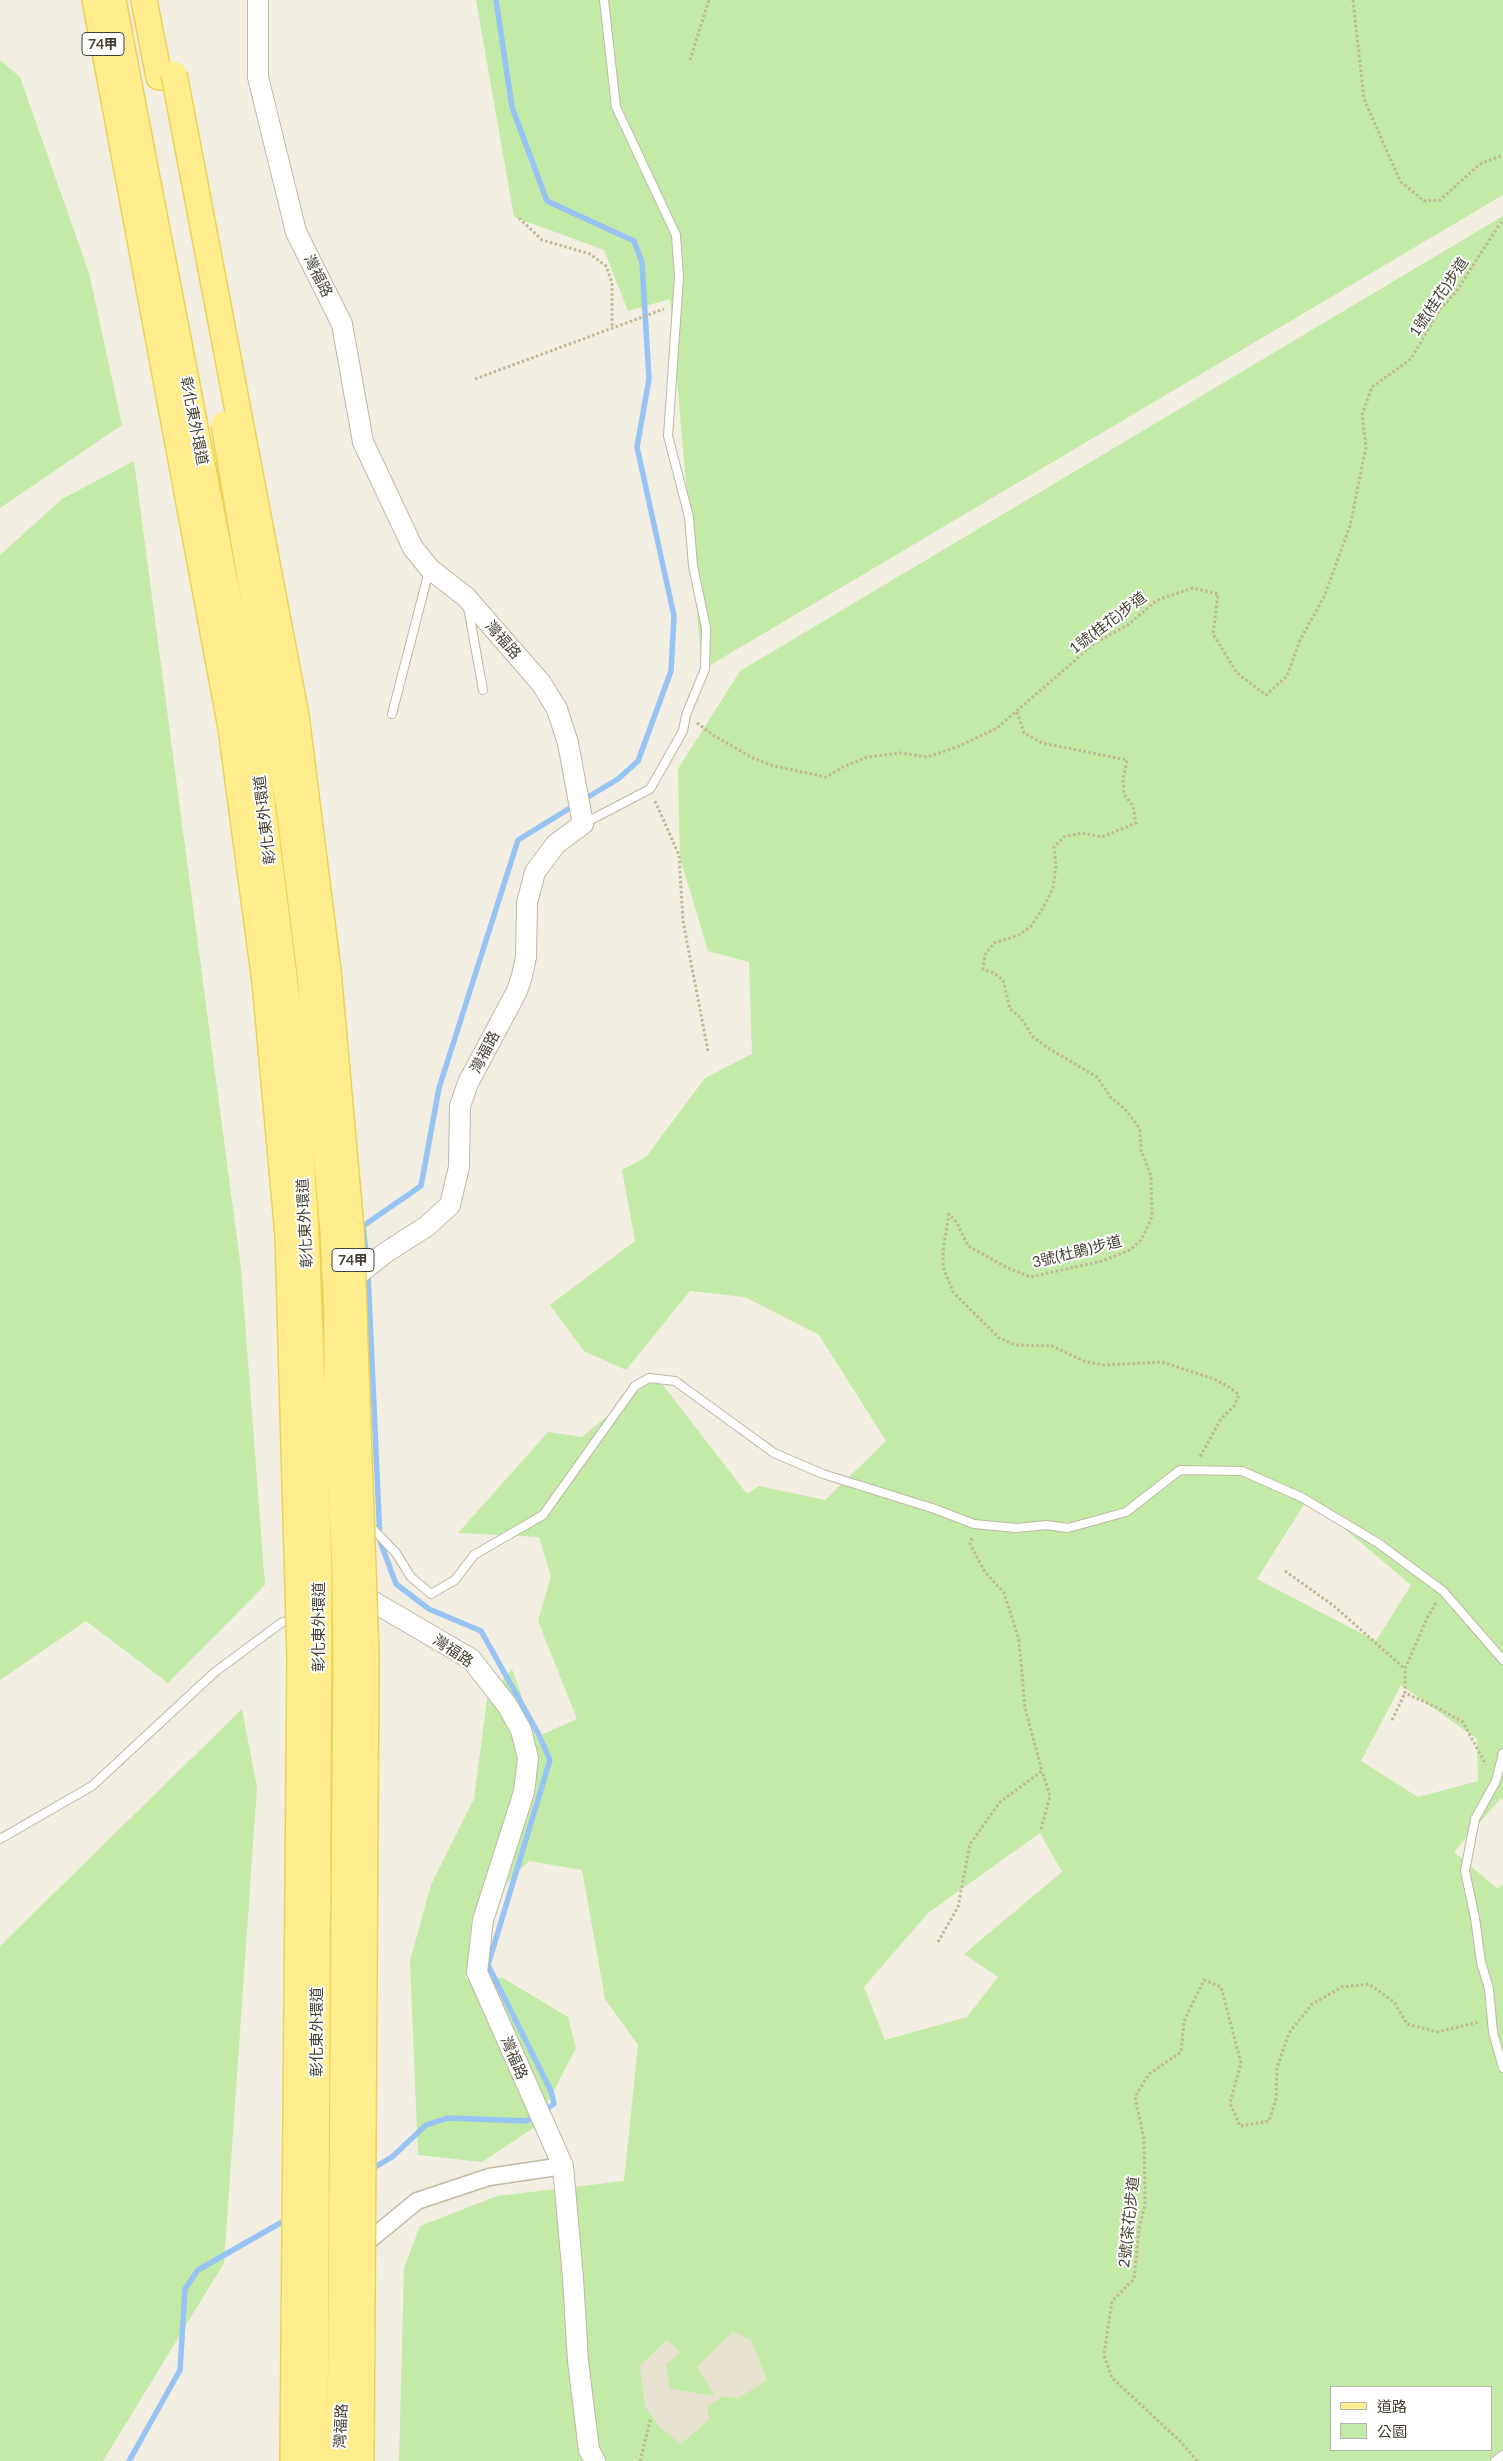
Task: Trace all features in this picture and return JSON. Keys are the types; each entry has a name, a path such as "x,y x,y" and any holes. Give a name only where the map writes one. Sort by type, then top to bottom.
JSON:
{"main road":[{"name":"74甲","path":"95,0 120,87 233,738 265,982 288,1235 300,1647 293,2461"},
{"name":"彰化東外環道","path":"113,0 120,87 252,723 294,1063 307,1241 319,1567 315,2461"},
{"name":"彰化東外環道","path":"144,0 167,75 223,422 289,807 310,974 332,1231 337,1315 346,1646 339,2461"},
{"name":"74甲","path":"160,0 167,75 296,716 328,972 350,1219 366,1655 361,2461"}],"street":[{"name":"灣福路","path":"258,0 258,77 296,232 342,324 363,442 413,548 430,569 466,597 541,683 557,709 568,743 583,824 556,844 535,872 527,903 526,956 522,976 517,991 468,1083 460,1106 459,1167 450,1205 427,1226 385,1253 346,1284 332,1301 325,1341 332,1538 360,1594 471,1659 507,1705 521,1730 528,1758 524,1792 483,1920 477,1972 564,2166 489,2177 417,2201 361,2247 346,2286 339,2461"},
{"name":"灣福路","path":"360,1594 352,1529 344,1307 348,1292 385,1253"},
{"path":"564,2166 574,2278 578,2361 589,2450 595,2461"}],"lane":[{"path":"583,824 650,790 683,730 686,715 705,670 706,628 694,566 689,517 668,436 680,278 676,235 616,107 604,0"},
{"path":"392,714 430,569"},
{"path":"466,597 483,690"},
{"path":"352,1529 373,1529 396,1553 411,1577 431,1594 455,1580 474,1555 543,1515 635,1386 649,1378 675,1381 774,1453 823,1474 936,1509 974,1524 1017,1528 1046,1525 1068,1528 1126,1512 1180,1470 1194,1472 1218,1469 1242,1471 1301,1497 1378,1543 1443,1591 1503,1660"},
{"path":"334,1604 360,1594"},
{"path":"0,1838 92,1786 215,1672 281,1623 325,1607"},
{"path":"1503,1753 1496,1781 1475,1819 1464,1871 1475,1918 1481,1962 1489,1988 1491,2017 1503,2068"},
{"path":"1495,2461 1503,2455"}],"path":[{"path":"690,60 709,0"},
{"path":"1353,0 1364,99 1400,181 1424,201 1440,200 1480,164 1503,155"},
{"path":"520,218 542,240 590,254 606,266 612,283 612,328"},
{"name":"1號(桂花)步道","path":"686,715 712,735 753,758 774,766 826,778 843,767 867,757 900,752 927,757 997,728 1018,712 1095,643 1128,625 1157,600 1193,588 1218,594 1213,634 1237,673 1266,696 1287,676 1300,640 1324,597 1350,526 1366,447 1362,415 1372,386 1411,359 1440,309 1456,292 1503,219"},
{"path":"475,379 678,304"},
{"name":"3號(杜鵑)步道","path":"1018,712 1024,733 1042,743 1127,760 1124,794 1133,806 1136,823 1102,837 1082,833 1064,837 1054,847 1056,865 1053,888 1043,908 1031,926 1019,935 994,943 985,956 983,969 994,973 1003,980 1010,1008 1021,1018 1032,1036 1048,1048 1097,1077 1111,1098 1125,1109 1140,1130 1142,1150 1152,1176 1152,1217 1141,1240 1130,1250 1102,1261 1030,1277 1008,1268 968,1246 949,1214 943,1251 943,1267 953,1292 984,1325 999,1338 1007,1342 1015,1345 1052,1346 1086,1362 1104,1365 1162,1362 1214,1379 1239,1395 1234,1406 1222,1419 1209,1439 1194,1472"},
{"path":"650,790 678,854 684,921 708,1050"},
{"path":"974,1524 970,1544 985,1572 1004,1593 1019,1640 1025,1708 1050,1796 1041,1829"},
{"path":"1285,1571 1334,1606 1405,1669"},
{"path":"1392,1720 1405,1693 1405,1669 1427,1618 1443,1591"},
{"path":"1405,1693 1463,1722 1496,1781"},
{"path":"938,1942 958,1907 970,1844 1000,1802 1042,1771"},
{"name":"2號(茶花)步道","path":"1197,2461 1180,2441 1112,2378 1104,2355 1112,2300 1134,2279 1139,2229 1145,2204 1144,2139 1134,2097 1148,2074 1181,2052 1184,2021 1204,1980 1221,1987 1240,2063 1230,2103 1240,2126 1269,2121 1276,2100 1277,2068 1289,2033 1312,2004 1342,1986 1369,1984 1394,2002 1407,2024 1437,2032 1469,2026 1491,2017"},
{"path":"640,2461 651,2418"}],"shaded area":[{"path":"733,2332 751,2339 767,2380 709,2419 681,2444 659,2426 645,2406 640,2366 667,2340 681,2352 714,2396 697,2367"}],"green space":[{"path":"476,0 1503,0 1503,195 702,670 670,299 628,311 604,250 514,217"},
{"path":"0,60 20,77 89,273 122,425 0,508"},
{"path":"1503,216 1503,1800 1501,1798 1454,1852 1498,1889 1503,1884 1503,2461 399,2461 404,2268 420,2226 497,2196 624,2181 638,2045 605,1999 582,1870 529,1861 472,1918 466,1979 503,1978 568,2017 576,2048 535,2127 482,2162 418,2155 410,1961 431,1885 474,1799 487,1699 512,1669 536,1737 577,1719 538,1621 551,1576 539,1537 458,1533 548,1432 582,1437 656,1376 747,1494 759,1486 825,1500 886,1441 819,1335 745,1297 690,1291 626,1370 584,1351 550,1305 635,1241 622,1170 646,1157 705,1078 752,1054 749,962 708,951 680,858 678,769 740,671","holes":["1308,1498 1411,1585 1376,1641 1257,1579","1401,1685 1477,1739 1478,1781 1418,1797 1361,1761","1040,1833 1062,1872 964,1954 998,1977 967,2017 885,2040 864,1987 928,1913","733,2332 751,2340 767,2380 737,2399 724,2396 707,2407 709,2419 681,2444 659,2426 645,2406 640,2366 667,2340 681,2352 666,2364 670,2389 715,2396 697,2367"]},
{"path":"134,461 241,1269 265,1585 168,1683 86,1621 0,1680 0,555 62,499"},
{"path":"242,1709 257,1787 224,2263 103,2461 0,2461 0,1946"}],"waterway":[{"path":"496,0 512,107 547,201 634,241 642,262 649,379 637,447 674,616 671,671 638,761 618,779 583,800"},
{"path":"367,1261 363,1226 421,1186 439,1088 518,840 575,805"},
{"path":"368,1273 380,1541 396,1584 429,1609 481,1631 538,1733 550,1760 488,1965 551,2091 554,2104 527,2121 448,2118 426,2125 392,2157 370,2170"},
{"path":"129,2461 180,2370 185,2289 198,2270 289,2218"}]}
